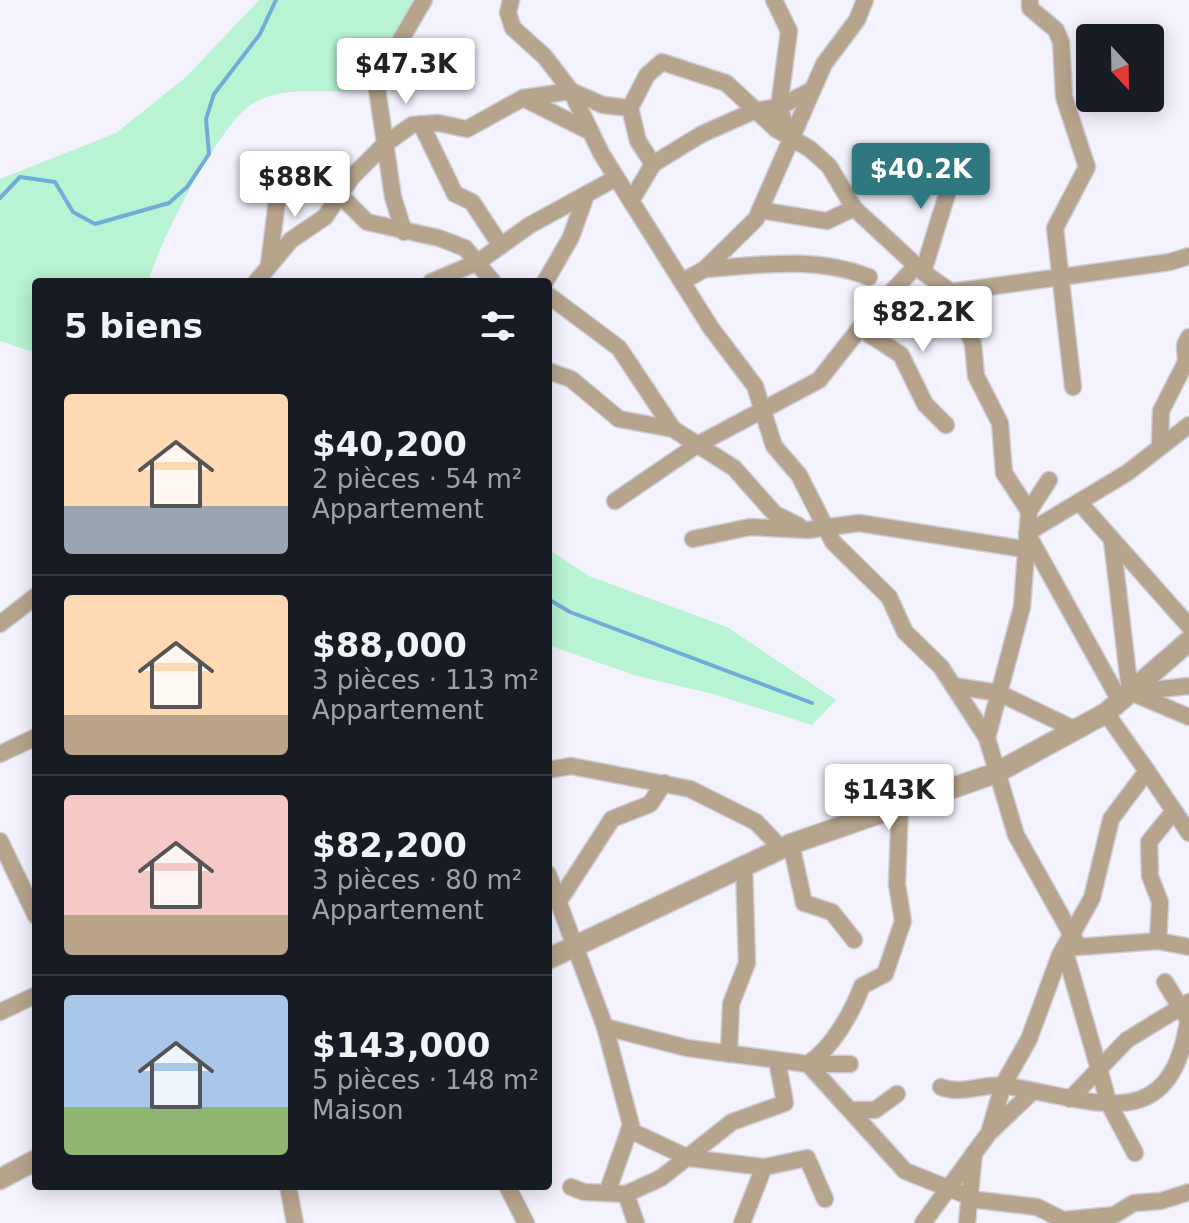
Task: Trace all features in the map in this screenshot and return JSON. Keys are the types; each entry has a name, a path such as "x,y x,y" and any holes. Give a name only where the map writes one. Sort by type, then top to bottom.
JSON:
{"street":[{"path":"404,232 393,197 376,82 424,0"},
{"path":"511,0 508,13 513,28 545,57 571,91 616,178 711,328 755,386 774,446 799,475 829,535 889,597 905,632 941,667 987,738 1016,835 1071,943 1098,1070 1109,1104 1135,1153"},
{"path":"774,0 789,31 779,107 790,137"},
{"path":"683,281 705,269 756,219 824,64 857,20 865,0"},
{"path":"1030,0 1030,8 1056,30 1061,42 1064,97 1087,167 1055,228 1073,387"},
{"path":"653,164 638,141 630,108 647,75 662,62 726,83 754,111 829,166 854,208 919,269 951,292 973,344 976,376 1000,423 1004,473 1029,511"},
{"path":"631,201 653,164 702,134 754,111 779,107 812,90"},
{"path":"259,278 291,240 325,217 352,177 385,144 412,125 467,129 523,98 571,91 603,105 630,108"},
{"path":"523,98 591,132"},
{"path":"421,124 455,194 472,202 501,246"},
{"path":"615,501 697,445 819,380 860,328 919,269 957,162"},
{"path":"269,264 281,169 340,195 367,222 439,238 465,248 490,278"},
{"path":"440,278 478,262 530,225 616,178"},
{"path":"547,278 571,237 586,195"},
{"path":"760,210 827,221 854,208"},
{"path":"951,292 1170,262 1189,256"},
{"path":"705,269 805,262 848,269 869,277"},
{"path":"552,298 619,348 673,429 734,468 775,514 808,530"},
{"path":"860,328 901,355 925,404 946,425"},
{"path":"1160,447 1161,411 1186,362 1185,345 1189,337"},
{"path":"552,372 571,379 619,419 673,429"},
{"path":"1027,533 1079,502 1189,425"},
{"path":"1049,480 1029,511 1027,533 1032,551 1119,702 1147,771 1183,820 1149,842 1150,876 1160,902 1158,941"},
{"path":"1079,502 1189,626"},
{"path":"693,539 750,527 808,530 829,535 859,523 1032,551"},
{"path":"1112,540 1119,702"},
{"path":"987,738 1022,607 1032,551"},
{"path":"0,624 32,599"},
{"path":"552,957 786,846 996,773 1076,730 1119,702 1189,641"},
{"path":"954,686 999,693 1076,730"},
{"path":"1119,702 1189,686"},
{"path":"1119,702 1189,717"},
{"path":"0,754 32,739"},
{"path":"552,769 571,766 690,789 756,822 786,846 804,903 832,912 854,940"},
{"path":"989,1133 1003,1085 1029,1039 1092,898 1111,819 1147,771"},
{"path":"559,901 612,819 650,804 664,783"},
{"path":"808,1064 820,1056 855,1005 862,986 885,974 903,921 897,884 900,804"},
{"path":"0,841 32,908"},
{"path":"729,1054 731,1004 747,963 744,864"},
{"path":"552,884 605,1027 631,1125 607,1193"},
{"path":"1071,943 1158,941 1189,947"},
{"path":"941,1087 955,1092 1003,1085 1109,1104 1145,1099 1169,1078 1186,1038 1187,1013 1165,982"},
{"path":"0,1012 32,997"},
{"path":"1070,1099 1127,1040 1187,1013"},
{"path":"605,1027 687,1048 808,1064 850,1064"},
{"path":"571,1187 626,1194 661,1178 732,1122 785,1103 777,1060"},
{"path":"808,1064 905,1171 970,1197 1037,1207 1063,1220 1114,1215 1134,1203 1161,1201 1189,1192"},
{"path":"1169,1078 1189,1074"},
{"path":"923,1223 946,1187 989,1133 1033,1091"},
{"path":"850,1110 875,1110 897,1094"},
{"path":"629,1130 689,1158 764,1167 807,1158 825,1199"},
{"path":"967,1223 975,1151"},
{"path":"0,1179 32,1162"},
{"path":"742,1223 764,1167"},
{"path":"289,1190 295,1223"},
{"path":"509,1190 526,1223"},
{"path":"626,1194 636,1223"},
{"path":"1114,1215 1130,1223"}],"green space":[{"path":"259,0 414,0 408,41 384,81 353,91 275,95 252,104 239,116 223,135 192,186 149,278 32,278 32,352 0,341 0,179 116,133 186,77"},
{"path":"552,552 589,576 727,627 836,700 812,725 713,694 637,676 552,646"}],"waterway":[{"path":"0,198 20,177 55,182 73,212 95,224 169,203 187,187 209,154 206,119 214,94 260,34 276,0"},
{"path":"552,601 570,612 812,703"}]}
